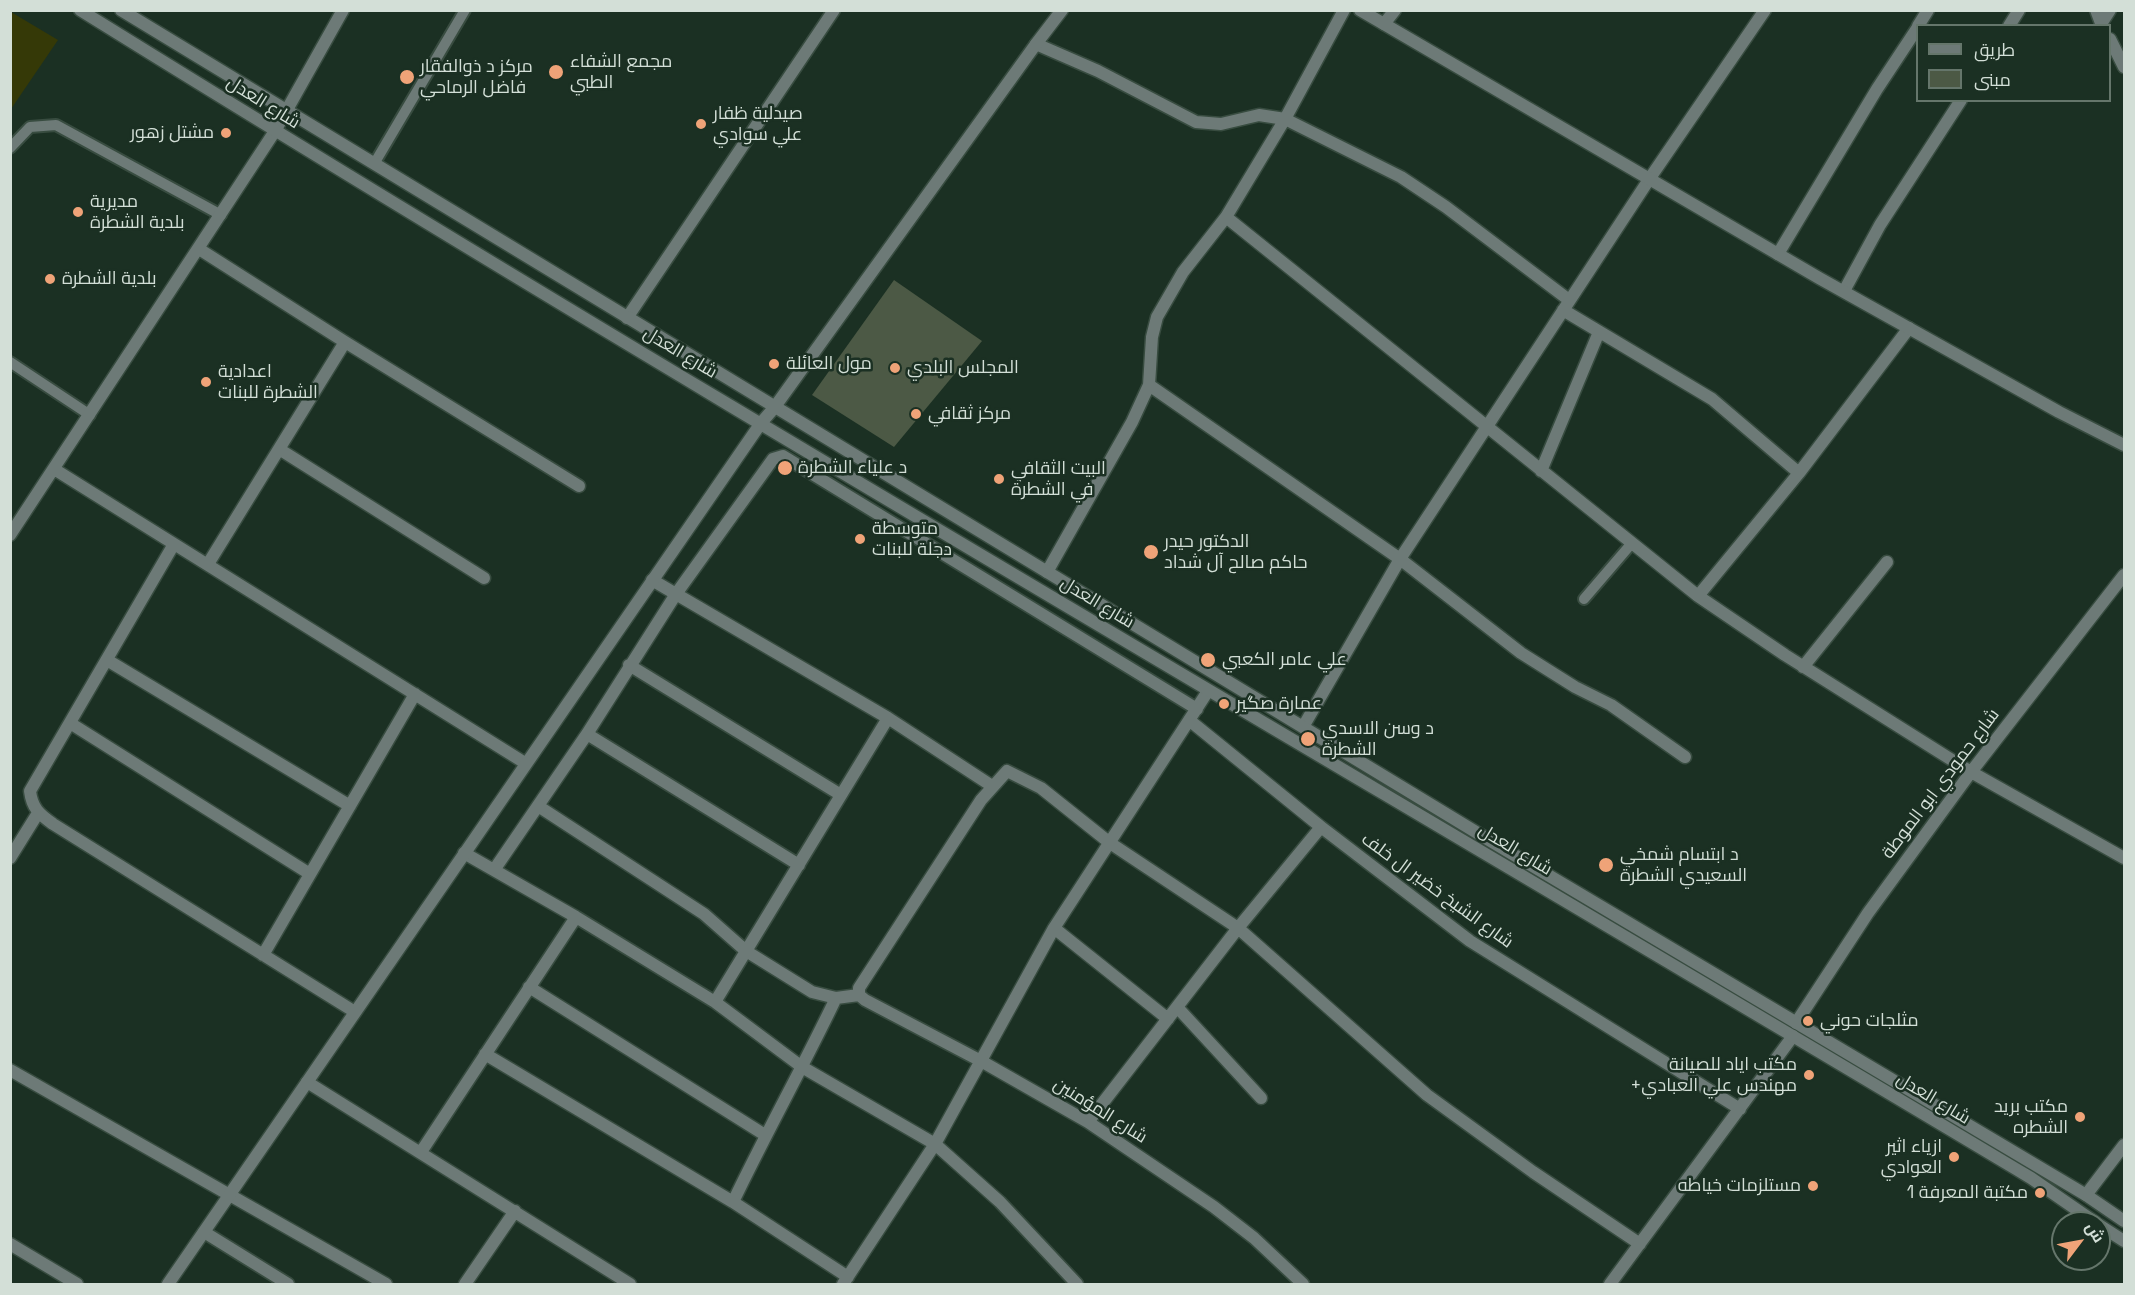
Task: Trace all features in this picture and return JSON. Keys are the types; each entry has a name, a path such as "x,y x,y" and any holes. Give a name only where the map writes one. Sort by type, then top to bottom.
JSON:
{"street":[{"name":"شارع العدل","path":"80,10 275,131 1208,691 1391,796 1793,1036 2031,1179 2079,1211"},
{"name":"شارع العدل","path":"121,10 1303,728 2086,1196 2124,1221"},
{"path":"10,535 275,131 343,10"},
{"path":"627,318 834,10"},
{"path":"168,1284 761,423 1062,10"},
{"path":"1047,572 1132,422 1149,385 1152,336 1157,317 1183,272 1226,217 1285,119 1344,10"},
{"path":"1360,10 1778,254 2059,412 2124,445"},
{"path":"1384,24 1395,10"},
{"path":"1303,728 1400,559 1650,178 1765,10"},
{"path":"1919,24 1928,10"},
{"path":"2010,24 2019,10"},
{"path":"2103,24 2110,10"},
{"path":"1778,254 1876,90 1916,29"},
{"path":"2111,43 2124,67"},
{"path":"1036,44 1098,71 1196,122 1221,124 1259,116 1285,119 1401,177 1446,207 1599,332 1712,399 1799,473"},
{"path":"1844,291 1880,225 1960,102"},
{"path":"1226,217 1698,596 1803,667 1971,772 2124,858"},
{"path":"199,249 579,486"},
{"path":"1698,596 1799,473 1908,328"},
{"path":"1541,471 1599,332"},
{"path":"208,564 345,342"},
{"path":"1149,385 1400,559 1521,653 1575,687 1611,705 1685,757"},
{"path":"279,450 484,578"},
{"path":"494,870 587,734 676,594 773,459 783,456 1197,709"},
{"path":"54,469 525,763"},
{"path":"174,543 30,791 32,803 38,813 355,1012"},
{"path":"1803,667 1887,562"},
{"name":"شارع حمودي ابو الموطة","path":"1796,1023 1868,913 1971,772 2124,575"},
{"path":"652,580 888,718 992,786"},
{"path":"107,660 350,806"},
{"path":"629,665 841,795"},
{"path":"485,1054 733,1202 845,1282 935,1144 1054,928 1208,691"},
{"path":"263,955 416,694"},
{"path":"715,1002 888,718"},
{"name":"شارع الشيخ خضير ال خلف","path":"1189,720 1321,827 1470,941 1740,1108"},
{"path":"70,723 310,874"},
{"path":"587,734 799,865"},
{"path":"538,806 704,914 746,951 812,992 836,998 860,995 859,988 992,786 1007,771 1041,788 1110,843 1238,928 1427,1095 1533,1172 1640,1244"},
{"path":"10,858 38,813"},
{"path":"1088,1122 1238,928 1321,827"},
{"path":"464,853 576,917 715,1002 802,1067 935,1144 1000,1202 1077,1284"},
{"path":"421,1152 576,917"},
{"path":"1054,928 1168,1019"},
{"path":"529,987 765,1135"},
{"name":"شارع المؤمنين","path":"860,995 865,1000 981,1061 1088,1122 1214,1206 1254,1238 1303,1284"},
{"path":"733,1202 836,998"},
{"path":"1177,1007 1261,1098"},
{"path":"1610,1284 1793,1036"},
{"path":"10,1070 386,1284"},
{"path":"307,1082 630,1284"},
{"path":"2086,1196 2124,1145"},
{"path":"465,1284 515,1211"},
{"path":"204,1232 288,1284"},
{"name":"شارع العدل","path":"2111,1232 2124,1241"},
{"path":"10,1244 77,1284"}],"lane":[{"path":"375,164 465,10"},
{"path":"10,148 30,127 56,125 221,215"},
{"path":"10,362 90,414"},
{"path":"1584,599 1632,543"}],"green space":[{"path":"11,12 58,40 11,109"}],"building":[{"name":"المجلس البلدي","path":"894,280 982,341 894,447 812,395"}],"place":[{"name":"مجمع الشفاء الطبي","path":"556,72"},
{"name":"مركز د ذوالفقار فاضل الرماحي","path":"407,77"},
{"name":"صيدلية ظفار علي سوادي","path":"701,124"},
{"name":"مشتل زهور","path":"226,133"},
{"name":"مديرية بلدية الشطرة","path":"78,212"},
{"name":"بلدية الشطرة","path":"50,279"},
{"name":"مول العائلة","path":"774,364"},
{"name":"المجلس البلدي","path":"895,368"},
{"name":"اعدادية الشطرة للبنات","path":"206,382"},
{"name":"مركز ثقافي","path":"916,414"},
{"name":"د علياء الشطرة","path":"785,468"},
{"name":"البيت الثقافي في الشطرة","path":"999,479"},
{"name":"متوسطة دجلة للبنات","path":"860,539"},
{"name":"الدكتور حيدر حاكم صالح آل شداد","path":"1151,552"},
{"name":"علي عامر الكعبي","path":"1208,660"},
{"name":"عمارة صگير","path":"1224,704"},
{"name":"د وسن الاسدي الشطرة","path":"1308,739"},
{"name":"د ابتسام شمخي السعيدي الشطرة","path":"1606,865"},
{"name":"مثلجات حوني","path":"1808,1021"},
{"name":"مكتب اياد للصيانة +مهندس علي العبادي","path":"1809,1075"},
{"name":"مكتب بريد الشطره","path":"2080,1117"},
{"name":"ازياء اثير العوادي","path":"1954,1157"},
{"name":"مستلزمات خياطه","path":"1813,1186"},
{"name":"مكتبة المعرفة 1","path":"2040,1193"}]}
